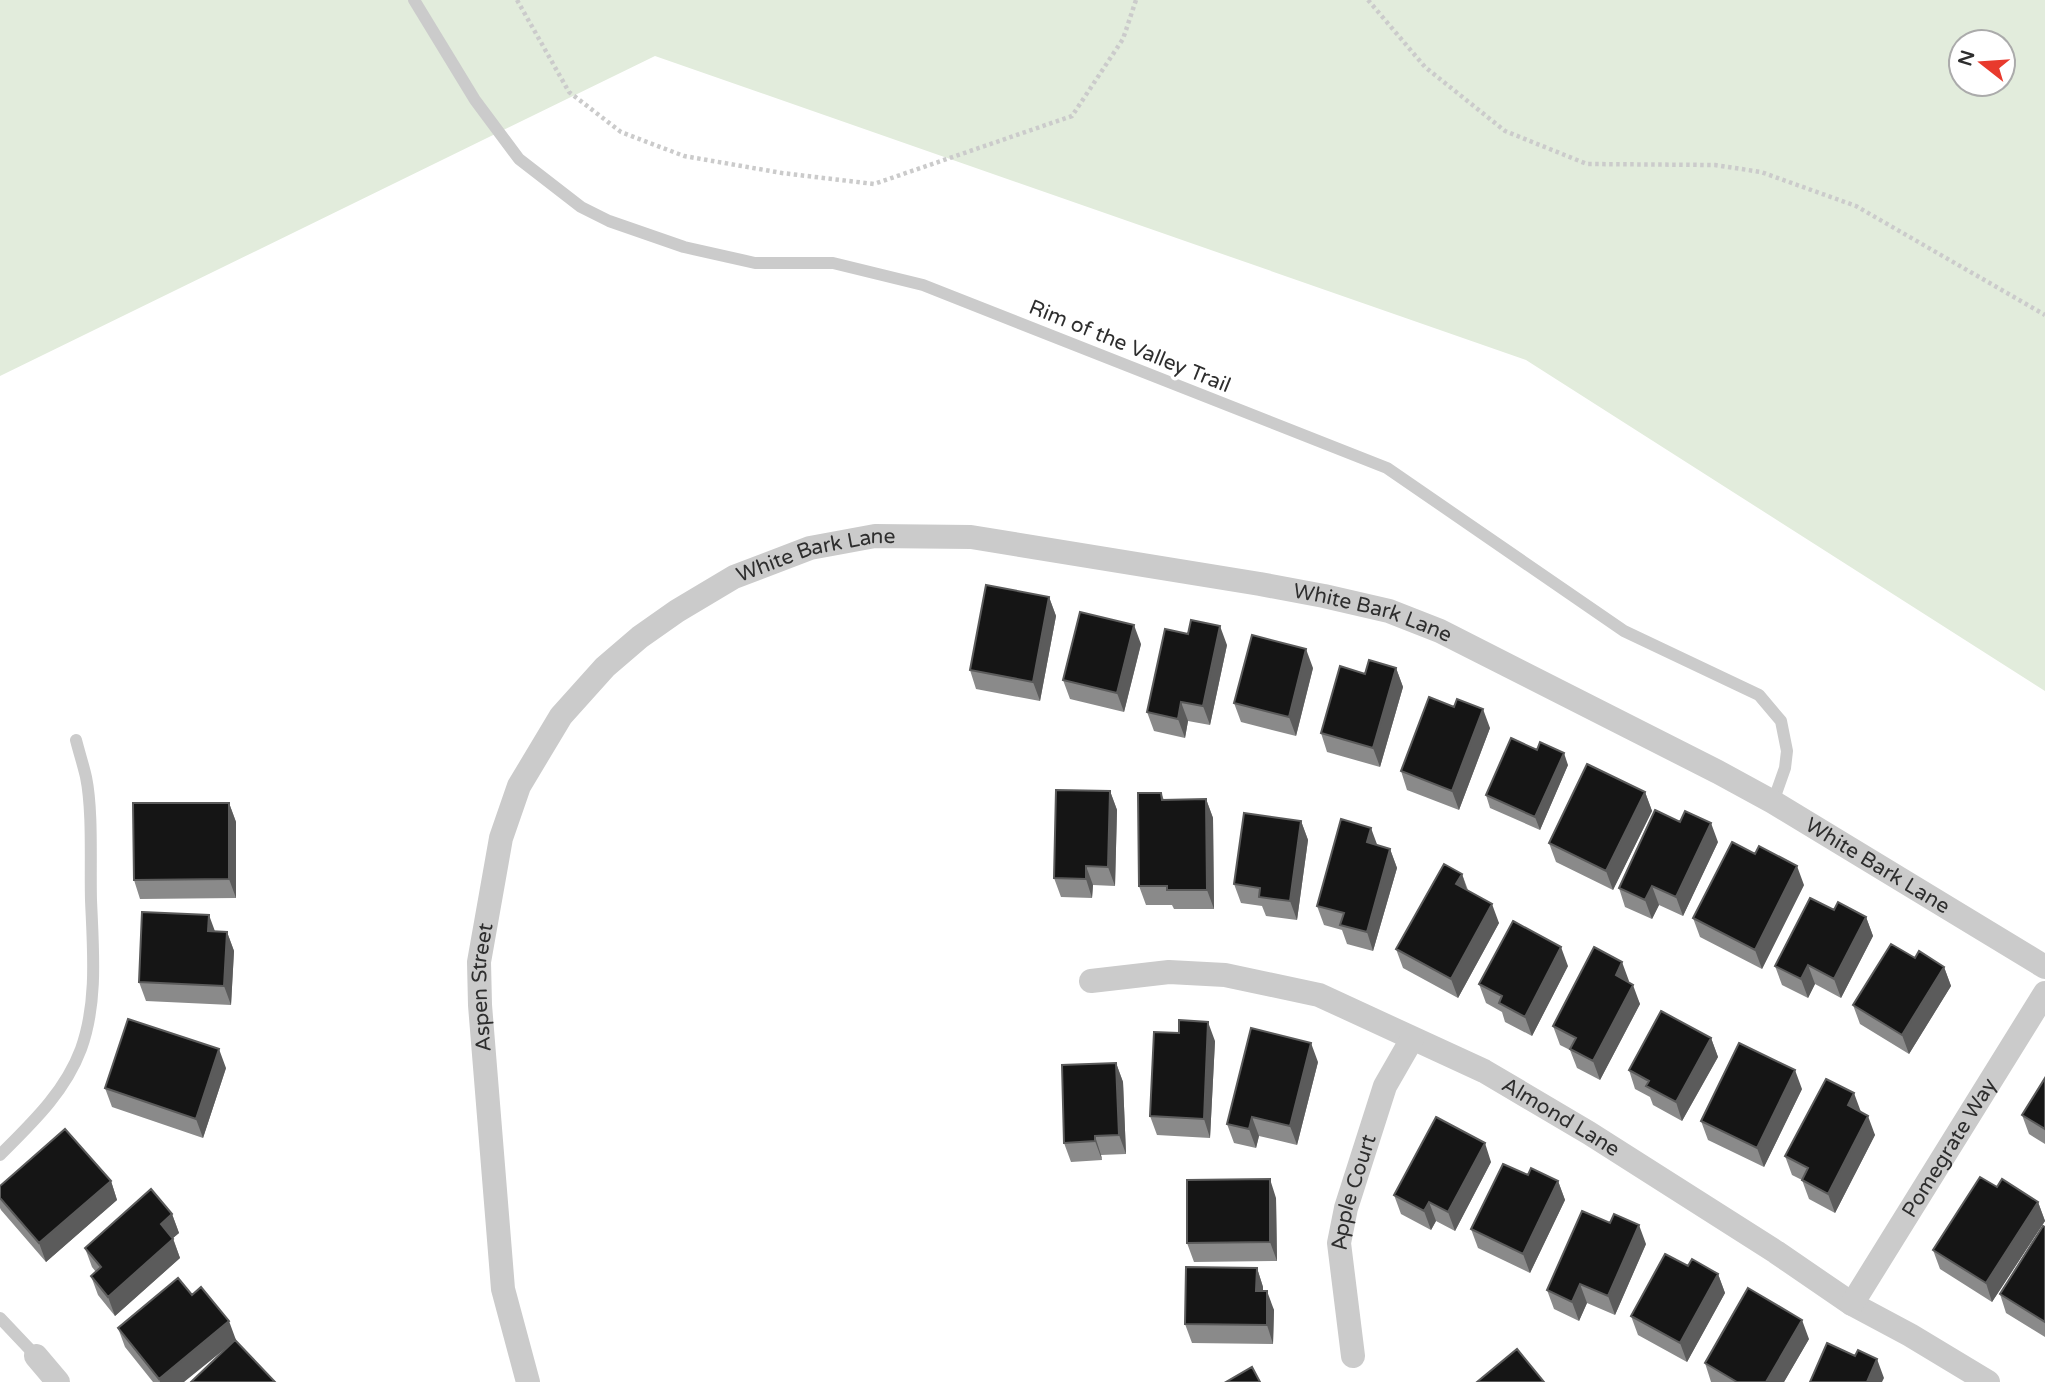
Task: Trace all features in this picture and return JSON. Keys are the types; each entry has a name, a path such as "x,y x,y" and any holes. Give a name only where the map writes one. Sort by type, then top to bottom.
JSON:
{"street":[{"name":"White Bark Lane","path":"640,637 734,577 810,548 875,536 971,537 1286,589 1389,611 1440,631 1773,802 2045,967"},
{"name":"Aspen Street","path":"528,1382 503,1289 480,1004 479,962 483,935 500,838 519,786 561,716 605,667 640,637"},
{"name":"Almond Lane","path":"1091,981 1169,972 1225,975 1319,995 1484,1072 1589,1133 1776,1252 1852,1304 1988,1382"},
{"name":"Pomegrate Way","path":"1852,1304 2045,993"},
{"name":"Apple Court","path":"1353,1356 1339,1243 1346,1208 1385,1086 1412,1039"},
{"path":"36,1356 58,1382"}],"lane":[{"name":"Rim of the Valley Trail","path":"414,0 475,100 519,159 581,207 609,221 684,247 755,263 834,263 923,285 1387,468 1624,631 1759,695 1781,721 1787,751 1785,768 1773,802"},
{"path":"0,1155 40,1116 61,1088 80,1050 91,1011 93,952 89,813 87,779 76,740"},
{"path":"0,1318 36,1356"}],"path":[{"path":"517,0 569,92 621,132 684,156 782,173 874,184 1072,116 1123,39 1136,0"},
{"path":"1368,0 1424,67 1505,131 1587,164 1715,165 1761,172 1856,206 2045,315"}],"green space":[{"path":"0,0 2045,0 2045,691 1526,360 655,56 0,376"}],"building":[{"path":"986,585 1049,597 1033,682 970,670"},
{"path":"1080,612 1134,625 1117,693 1063,680"},
{"path":"1191,620 1220,626 1203,706 1181,702 1178,719 1147,712 1165,629 1188,634"},
{"path":"1252,635 1306,649 1289,717 1234,703"},
{"path":"1369,660 1396,668 1373,748 1321,733 1340,666 1365,674"},
{"path":"1429,697 1454,707 1457,699 1483,709 1452,791 1401,771"},
{"path":"1511,738 1537,750 1540,742 1564,753 1535,817 1486,795"},
{"path":"1587,764 1645,792 1606,871 1549,843"},
{"path":"1056,790 1110,791 1108,867 1086,866 1086,879 1054,878"},
{"path":"1138,793 1161,793 1162,800 1206,799 1207,890 1167,890 1167,886 1139,886"},
{"path":"133,803 229,803 229,879 134,880"},
{"path":"1655,810 1680,822 1685,811 1711,823 1676,897 1652,886 1645,900 1619,888"},
{"path":"1244,813 1301,821 1290,901 1259,897 1260,888 1234,884"},
{"path":"1341,819 1371,828 1367,842 1390,849 1367,932 1340,925 1344,913 1317,906"},
{"path":"1732,842 1755,854 1759,846 1797,866 1755,950 1693,918"},
{"path":"1444,864 1462,874 1456,884 1492,904 1451,979 1396,949"},
{"path":"1810,898 1834,910 1838,902 1866,917 1834,979 1808,965 1801,979 1775,966"},
{"path":"142,912 209,915 208,931 227,932 224,986 139,982"},
{"path":"1513,921 1561,947 1525,1017 1499,1003 1502,996 1479,984"},
{"path":"1891,944 1915,958 1919,951 1944,967 1902,1035 1853,1005"},
{"path":"1594,947 1622,962 1616,975 1633,985 1593,1061 1570,1049 1576,1038 1553,1026"},
{"path":"1661,1011 1711,1038 1676,1102 1646,1086 1649,1081 1629,1070"},
{"path":"128,1019 219,1049 196,1119 105,1088"},
{"path":"1179,1020 1208,1022 1204,1119 1150,1116 1154,1032 1179,1033"},
{"path":"1251,1028 1311,1043 1290,1126 1252,1117 1249,1129 1227,1124"},
{"path":"1739,1043 1795,1070 1757,1148 1701,1121"},
{"path":"1116,1063 1119,1135 1095,1136 1095,1141 1064,1143 1062,1065"},
{"path":"2045,1078 2045,1129 2022,1115"},
{"path":"1826,1079 1854,1093 1848,1105 1868,1116 1828,1194 1802,1180 1808,1168 1785,1156"},
{"path":"1436,1117 1485,1143 1448,1212 1429,1202 1424,1211 1394,1195"},
{"path":"65,1129 111,1181 39,1243 0,1198 0,1186"},
{"path":"1503,1164 1528,1175 1531,1168 1558,1181 1523,1254 1471,1229"},
{"path":"1980,1177 1997,1187 2002,1179 2038,1202 1986,1283 1933,1250"},
{"path":"1270,1179 1270,1242 1187,1243 1187,1180"},
{"path":"151,1189 172,1214 161,1224 173,1239 108,1297 91,1276 101,1267 85,1248"},
{"path":"1582,1211 1610,1223 1614,1214 1639,1225 1608,1296 1580,1284 1572,1302 1547,1290"},
{"path":"2043,1226 2045,1227 2045,1322 2000,1294"},
{"path":"1665,1254 1688,1266 1692,1259 1718,1274 1680,1343 1631,1316"},
{"path":"1186,1267 1257,1268 1256,1291 1267,1291 1267,1325 1185,1324"},
{"path":"178,1278 192,1295 201,1287 229,1321 159,1379 118,1328"},
{"path":"1748,1288 1802,1320 1766,1382 1737,1382 1705,1363"},
{"path":"235,1340 275,1382 191,1382"},
{"path":"1827,1343 1855,1356 1858,1350 1877,1359 1867,1382 1810,1382"},
{"path":"1517,1349 1544,1382 1477,1382"},
{"path":"1252,1367 1260,1382 1226,1382"}]}
